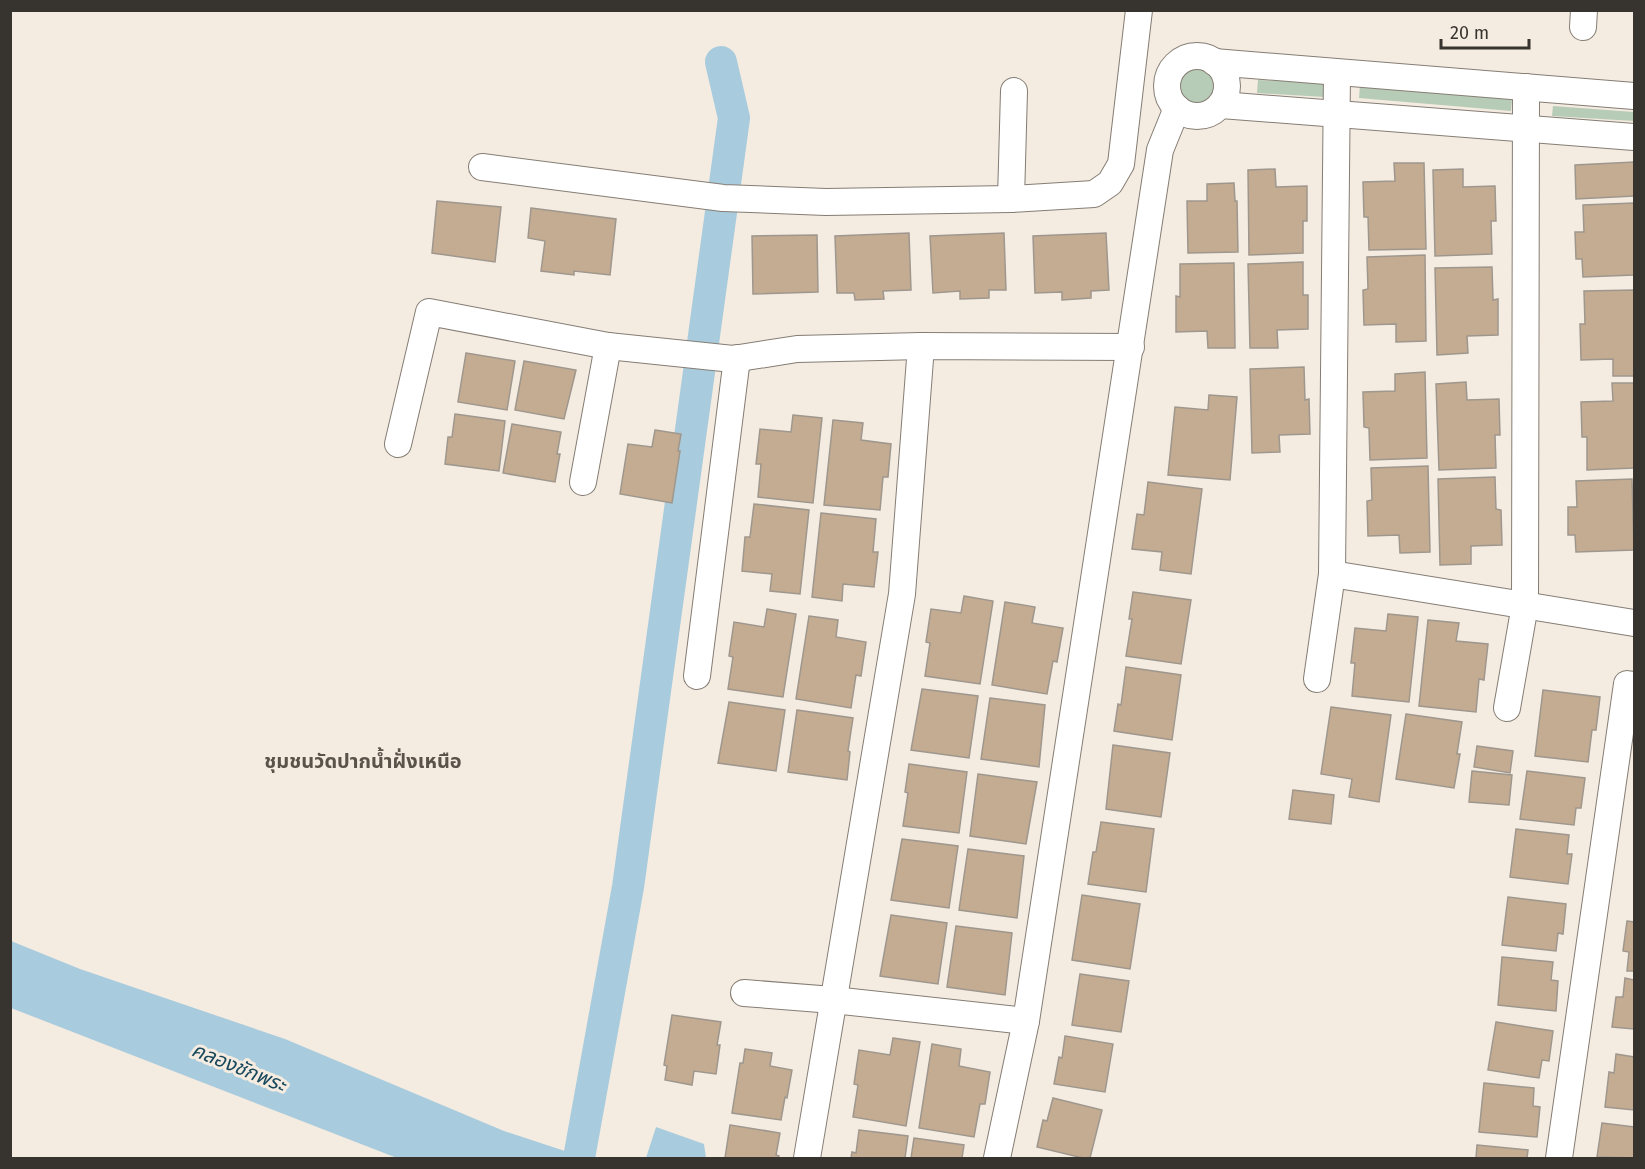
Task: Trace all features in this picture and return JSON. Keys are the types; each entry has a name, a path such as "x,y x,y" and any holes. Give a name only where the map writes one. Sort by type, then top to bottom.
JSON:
{"street":[{"path":"482,167 723,198 826,202 1011,199 1094,194 1110,183 1121,164 1139,10"},
{"path":"1196,56 1205,57 1214,62 1226,77 1226,97 1221,105 1205,115 1185,114 1171,101 1168,91 1168,81 1177,64 1196,56"},
{"path":"1214,62 1635,96"},
{"path":"1317,679 1332,574 1337,73"},
{"path":"1507,708 1525,604 1526,87"},
{"path":"1011,199 1014,91"},
{"path":"1221,105 1635,136"},
{"path":"997,1158 1026,1021 1160,150 1177,108"},
{"path":"398,444 429,312 608,346 735,359 797,349 921,346 1131,347"},
{"path":"583,482 608,346"},
{"path":"807,1158 902,594 921,346"},
{"path":"697,676 735,359"},
{"path":"1332,574 1635,623"},
{"path":"1559,1158 1627,684 1635,685"},
{"path":"744,993 1026,1021"}],"green space":[{"path":"1198,64 1207,65 1214,70 1219,77 1219,95 1214,102 1207,107 1198,108 1189,107 1182,102 1177,95 1176,86 1177,77 1182,70 1189,65"},
{"path":"1258,80 1325,83 1324,97 1257,93"},
{"path":"1360,85 1512,98 1511,111 1359,98"},
{"path":"1553,106 1634,112 1634,121 1552,116"}],"water":[{"name":"คลองชักพระ","path":"11,941 80,969 285,1039 504,1131 586,1158 397,1158 11,1008"},
{"path":"656,1127 704,1144 706,1158 646,1158"}],"building":[{"path":"1634,162 1634,196 1576,199 1575,165"},
{"path":"1394,163 1424,163 1426,249 1369,250 1368,217 1364,217 1363,182 1395,181"},
{"path":"1275,169 1276,187 1307,186 1307,221 1303,221 1303,253 1249,255 1248,170"},
{"path":"1463,169 1463,187 1495,186 1496,221 1491,221 1492,254 1435,256 1433,170"},
{"path":"1234,183 1235,201 1237,201 1238,252 1188,253 1187,201 1207,201 1207,184"},
{"path":"437,201 501,207 495,262 432,253"},
{"path":"1634,203 1634,275 1583,277 1582,259 1576,259 1575,232 1584,232 1583,205"},
{"path":"531,208 616,219 610,275 574,271 574,275 541,271 545,241 528,238"},
{"path":"909,233 911,290 883,291 884,299 855,300 854,293 837,293 835,236"},
{"path":"1004,233 1006,290 989,290 989,298 960,299 960,291 933,293 930,236"},
{"path":"1106,233 1109,290 1091,291 1091,298 1062,300 1062,292 1035,293 1033,236"},
{"path":"817,235 818,292 753,294 752,236"},
{"path":"1425,255 1426,341 1396,342 1396,324 1364,325 1363,290 1368,289 1367,257"},
{"path":"1303,262 1303,295 1308,295 1308,329 1277,330 1278,348 1250,348 1248,264"},
{"path":"1234,263 1235,348 1208,348 1207,331 1176,332 1176,296 1180,297 1180,264"},
{"path":"1492,267 1493,300 1498,299 1498,335 1467,336 1468,353 1437,355 1435,268"},
{"path":"1634,290 1634,376 1613,376 1613,359 1581,360 1580,324 1585,324 1584,291"},
{"path":"466,353 515,361 507,410 458,402"},
{"path":"524,361 576,370 564,419 515,410"},
{"path":"1304,367 1305,400 1309,399 1310,434 1279,435 1280,452 1252,453 1250,369"},
{"path":"1425,372 1427,458 1370,460 1369,428 1364,427 1363,392 1395,391 1395,374"},
{"path":"1466,382 1467,400 1499,399 1500,435 1495,435 1496,468 1439,470 1436,384"},
{"path":"1612,383 1634,383 1634,468 1587,470 1587,437 1582,437 1581,402 1613,401"},
{"path":"1209,395 1237,397 1230,480 1168,475 1175,407 1208,410"},
{"path":"455,414 505,421 499,471 445,464 448,437 452,437"},
{"path":"793,415 822,418 813,503 758,497 761,464 756,464 760,429 791,432"},
{"path":"833,420 863,423 861,440 891,444 888,477 883,477 880,510 824,505"},
{"path":"512,424 561,432 555,482 503,473"},
{"path":"655,430 681,434 672,503 620,494 628,444 652,447"},
{"path":"1428,466 1430,552 1400,553 1399,535 1368,536 1367,501 1372,500 1371,468"},
{"path":"1495,477 1496,509 1501,510 1502,545 1471,546 1471,564 1440,565 1438,479"},
{"path":"1632,479 1634,550 1576,552 1575,535 1568,535 1568,507 1577,507 1576,481"},
{"path":"1148,482 1202,489 1191,574 1160,570 1162,552 1132,549 1137,514 1144,515"},
{"path":"754,504 809,510 800,594 770,591 772,574 742,571 745,537 750,537"},
{"path":"821,513 876,519 873,552 878,552 874,587 843,584 842,601 812,597"},
{"path":"1133,592 1191,600 1181,664 1126,656 1132,619 1129,619"},
{"path":"964,596 993,601 980,684 925,676 930,643 926,642 931,609 961,613"},
{"path":"1005,602 1035,607 1032,623 1063,628 1057,662 1053,661 1047,694 992,685"},
{"path":"767,609 796,614 783,697 728,689 733,657 729,656 734,622 764,627"},
{"path":"1388,614 1418,617 1409,702 1352,696 1355,663 1351,663 1355,628 1386,631"},
{"path":"809,616 838,620 836,637 866,642 861,676 856,675 851,708 796,699"},
{"path":"1428,620 1459,623 1456,641 1488,644 1484,680 1479,679 1476,712 1419,706"},
{"path":"1126,667 1181,675 1172,740 1114,731 1118,704 1121,705"},
{"path":"922,689 978,696 969,758 911,750"},
{"path":"1543,690 1600,697 1596,730 1592,730 1588,762 1535,756"},
{"path":"990,698 1045,705 1039,767 981,759"},
{"path":"729,702 785,710 776,771 718,763"},
{"path":"1331,707 1391,715 1379,802 1349,797 1352,779 1321,774"},
{"path":"797,710 853,718 847,780 788,772"},
{"path":"1406,714 1462,722 1457,754 1460,754 1454,788 1396,779"},
{"path":"1113,745 1170,753 1161,817 1106,809"},
{"path":"1477,746 1513,751 1510,773 1474,767"},
{"path":"909,764 967,772 959,833 903,826"},
{"path":"1472,771 1512,775 1509,805 1469,802"},
{"path":"1527,771 1585,778 1581,808 1576,808 1574,825 1520,819"},
{"path":"978,774 1037,782 1026,844 970,836"},
{"path":"1293,790 1334,795 1331,824 1289,819"},
{"path":"1101,822 1154,829 1146,892 1088,884"},
{"path":"1516,829 1569,835 1567,854 1572,854 1568,884 1510,877"},
{"path":"902,839 958,846 949,908 891,900"},
{"path":"968,849 1024,856 1017,918 959,910"},
{"path":"1082,895 1140,904 1130,969 1072,960"},
{"path":"1508,897 1566,904 1563,934 1558,933 1556,951 1502,945"},
{"path":"891,915 947,923 938,984 880,976"},
{"path":"1627,921 1634,922 1634,971 1627,971 1629,952 1623,951"},
{"path":"956,926 1012,933 1005,995 947,987"},
{"path":"1502,957 1553,962 1551,980 1558,981 1556,1011 1498,1005"},
{"path":"1080,974 1129,981 1121,1032 1072,1025"},
{"path":"1625,978 1634,980 1634,1029 1612,1027 1616,997 1623,997"},
{"path":"672,1015 721,1022 716,1074 694,1071 692,1085 665,1080 667,1066 664,1065"},
{"path":"1496,1022 1553,1031 1549,1061 1542,1060 1539,1078 1488,1070"},
{"path":"1065,1036 1113,1044 1105,1092 1054,1084 1059,1057 1062,1058"},
{"path":"893,1038 920,1042 906,1126 853,1117 858,1085 854,1084 859,1050 890,1055"},
{"path":"932,1044 961,1049 959,1066 990,1072 985,1104 980,1104 974,1137 919,1128"},
{"path":"745,1049 772,1053 770,1066 792,1070 781,1120 732,1113 740,1063 743,1063"},
{"path":"1616,1054 1634,1057 1634,1110 1605,1107 1609,1072 1614,1073"},
{"path":"1484,1083 1534,1088 1533,1106 1540,1107 1537,1137 1479,1132"},
{"path":"1053,1098 1102,1110 1090,1158 1037,1147 1043,1120 1047,1121"},
{"path":"1602,1123 1634,1127 1634,1158 1597,1157"},
{"path":"730,1125 780,1133 776,1155 779,1156 778,1158 725,1158"},
{"path":"859,1130 908,1136 905,1158 851,1158 852,1152 856,1153"},
{"path":"914,1138 964,1145 962,1158 911,1158"},
{"path":"1477,1145 1528,1150 1527,1158 1476,1158"}],"waterway":[{"path":"579,1158 628,887 734,118 721,62"}],"district":[{"name":"ชุมชนวัดปากน้ำฝั่งเหนือ","path":"363,761"}]}
